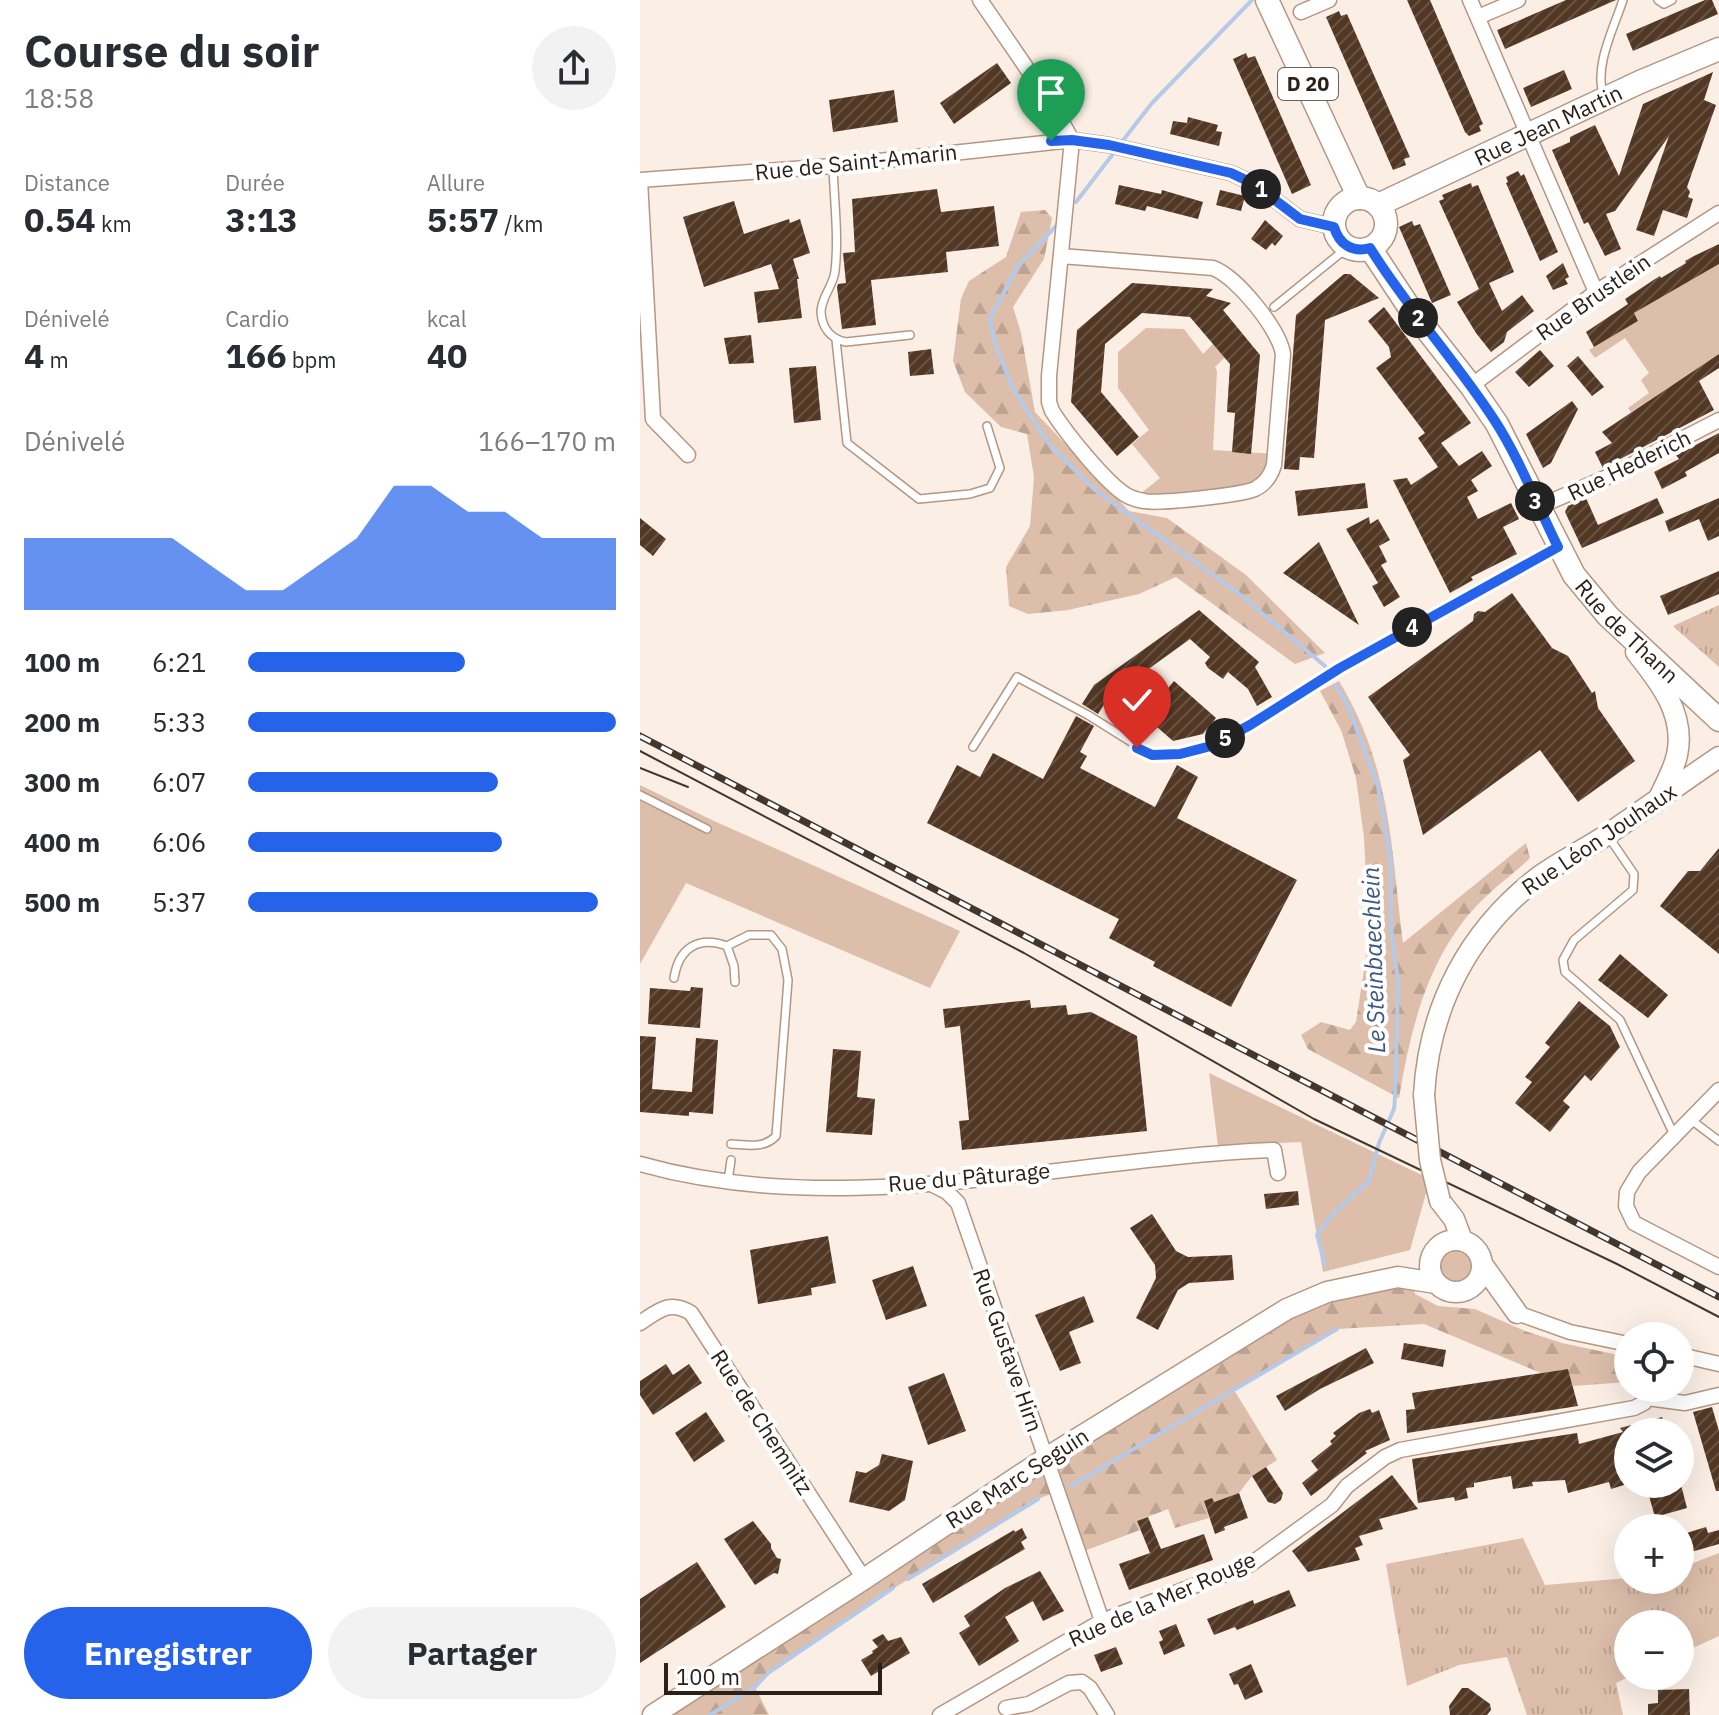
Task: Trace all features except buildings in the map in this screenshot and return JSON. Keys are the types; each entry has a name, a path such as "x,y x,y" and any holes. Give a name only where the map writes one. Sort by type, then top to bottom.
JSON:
{"main road":[{"name":"D 20","path":"1267,0 1368,202"},
{"name":"Rue Jean Martin","path":"1368,202 1528,135 1719,49"},
{"path":"1368,202 1385,214 1386,227 1381,239 1359,248 1337,236 1335,216 1342,205 1368,202"},
{"name":"Rue de Thann","path":"1359,248 1471,386 1497,424 1574,575 1608,616 1719,720"}],"street":[{"path":"980,0 1054,108 1072,140 1061,256 1049,402 1058,421 1111,483 1134,499 1153,502 1247,491 1262,484 1274,465 1283,354 1275,331 1227,275 1213,268 1061,256"},
{"path":"1301,12 1329,0"},
{"path":"1470,0 1596,292"},
{"path":"1478,17 1518,0"},
{"name":"Rue de Saint-Amarin","path":"688,455 653,419 640,180 833,166 1072,140 1109,145 1231,173 1254,184 1300,219 1334,227"},
{"name":"Rue Brustlein","path":"1471,386 1596,292 1719,213"},
{"name":"Rue Hederich","path":"1538,507 1612,475 1719,420"},
{"path":"1608,616 1664,688 1677,721 1677,757 1660,796"},
{"name":"Rue Léon Jouhaux","path":"1436,1249 1440,1201 1427,1145 1424,1095 1427,1057 1451,981 1483,931 1505,905 1542,875 1607,835 1719,757"},
{"path":"1719,1090 1639,1172 1627,1192 1626,1206 1634,1223 1719,1267"},
{"name":"Rue du Pâturage","path":"640,1164 728,1181 812,1187 929,1183 1224,1152 1274,1150 1278,1173"},
{"path":"929,1183 947,1192 958,1203 963,1191 977,1178"},
{"name":"Rue Léon Jouhaux","path":"1440,1201 1454,1219 1462,1240"},
{"name":"Rue Gustave Hirn","path":"958,1203 1102,1621"},
{"path":"1517,1313 1482,1264 1476,1249 1462,1240 1454,1240 1436,1249 1429,1268 1436,1283 1450,1291 1466,1290 1517,1313 1570,1332 1614,1341"},
{"name":"Rue Marc Seguin","path":"1398,1277 1436,1249"},
{"path":"1466,1290 1478,1280 1482,1264"},
{"name":"Rue Marc Seguin","path":"653,1715 1046,1458 1287,1309 1327,1292 1398,1277 1436,1283"},
{"name":"Rue de Chemnitz","path":"640,1323 666,1306 681,1306 691,1313 864,1579"},
{"path":"1694,1358 1719,1364"},
{"name":"Rue de la Mer Rouge","path":"1694,1401 1719,1395"},
{"name":"Rue de la Mer Rouge","path":"940,1715 1102,1621 1251,1564 1332,1505 1347,1486 1385,1457 1400,1450 1623,1410 1643,1402"},
{"path":"994,1683 1006,1711 1029,1704 1069,1683 1082,1682 1090,1688 1107,1715"}],"lane":[{"path":"1605,98 1600,85 1600,72 1623,0"},
{"path":"1658,0 1664,4 1672,0"},
{"path":"833,166 836,275 821,309 829,334 836,340 846,342 910,335"},
{"path":"1274,307 1359,248"},
{"path":"836,340 847,443 919,499 970,494 990,488 1000,468 987,426"},
{"path":"973,747 1017,677 1088,715 1152,755 1180,754 1211,746 1340,668 1558,547"},
{"path":"640,795 707,829"},
{"path":"1607,835 1634,874 1633,890 1574,940 1563,960 1565,972 1620,1020 1674,1135"},
{"path":"674,978 681,957 697,942 713,941 727,946 749,935 771,935 782,949 788,980 776,1136 758,1146 731,1144"},
{"path":"727,946 734,966 735,982"},
{"path":"1690,1119 1719,1141"},
{"path":"728,1181 731,1160"}],"green space":[{"path":"1045,210 1052,218 1044,259 1013,307 1021,333 1035,412 1129,511 1167,518 1246,575 1325,653 1295,664 1176,577 1139,594 1068,610 1028,614 1009,606 1006,567 1030,526 1034,477 1027,434 1001,427 965,392 953,361 961,299 969,281 1006,257 1021,212"},
{"path":"1719,264 1719,354 1631,412 1628,408 1649,393 1641,380 1649,373 1625,338 1595,358 1589,350 1638,321 1634,313"},
{"path":"1146,328 1184,329 1203,354 1213,344 1225,357 1215,367 1213,450 1275,454 1271,473 1247,491 1134,499 1160,478 1132,444 1149,430 1118,388 1118,352"},
{"path":"1719,605 1719,667 1673,626"},
{"path":"1339,681 1356,713 1379,776 1391,841 1403,943 1526,843 1530,858 1478,905 1455,932 1442,954 1422,1000 1399,1098 1308,1049 1301,1035 1321,1022 1350,1030 1356,1022 1369,937 1364,838 1356,778 1341,730 1320,691"},
{"path":"640,785 960,931 930,988 686,883 640,964"},
{"path":"1209,1073 1430,1179 1410,1250 1323,1272 1301,1142 1218,1146"},
{"path":"1454,1248 1467,1253 1472,1266 1467,1279 1454,1284 1441,1279 1436,1266 1441,1253"},
{"path":"1412,1279 1415,1294 1438,1306 1475,1309 1562,1343 1614,1354 1614,1383 1573,1386 1568,1369 1541,1373 1424,1324 1337,1329 1234,1390 1277,1460 1252,1476 1239,1493 1205,1505 1209,1518 1175,1528 1168,1509 1137,1521 1140,1530 1079,1553 1058,1491 1038,1499 875,1600 768,1673 755,1687 769,1715 653,1715 1287,1309"},
{"path":"1523,1538 1545,1585 1614,1579 1614,1594 1694,1594 1694,1563 1719,1553 1719,1636 1694,1648 1694,1610 1614,1610 1614,1690 1618,1690 1623,1715 1527,1715 1507,1657 1459,1665 1407,1686 1386,1564"}],"waterway":[{"name":"Le Steinbaechlein","path":"1121,143 1152,103 1252,0"},
{"name":"Le Steinbaechlein","path":"1076,202 1116,150"},
{"name":"Le Steinbaechlein","path":"1057,225 1017,267 990,319 995,344 1013,389 1049,444 1095,490 1238,593 1325,666"},
{"name":"Le Steinbaechlein","path":"1325,1265 1317,1235 1331,1216 1369,1181 1379,1143 1394,1109 1398,981 1391,929 1391,862 1378,786 1348,706 1336,685"},
{"name":"Le Steinbaechlein","path":"1071,1486 1337,1329"},
{"name":"Le Steinbaechlein","path":"908,1579 1038,1499"},
{"name":"Le Steinbaechlein","path":"710,1715 755,1687 768,1673 893,1588"}],"tram line":[{"path":"640,751 1024,953 1314,1119 1617,1264 1719,1317"},
{"path":"640,768 688,787"}],"railway":[{"path":"640,736 1719,1297"}],"route":[{"path":"1051,141 1072,140 1109,145 1231,173 1254,184 1300,219 1334,227 1337,236 1348,247 1359,250 1370,248 1409,307 1497,424 1558,547 1340,668 1211,746 1180,754 1152,755 1137,748"}]}
